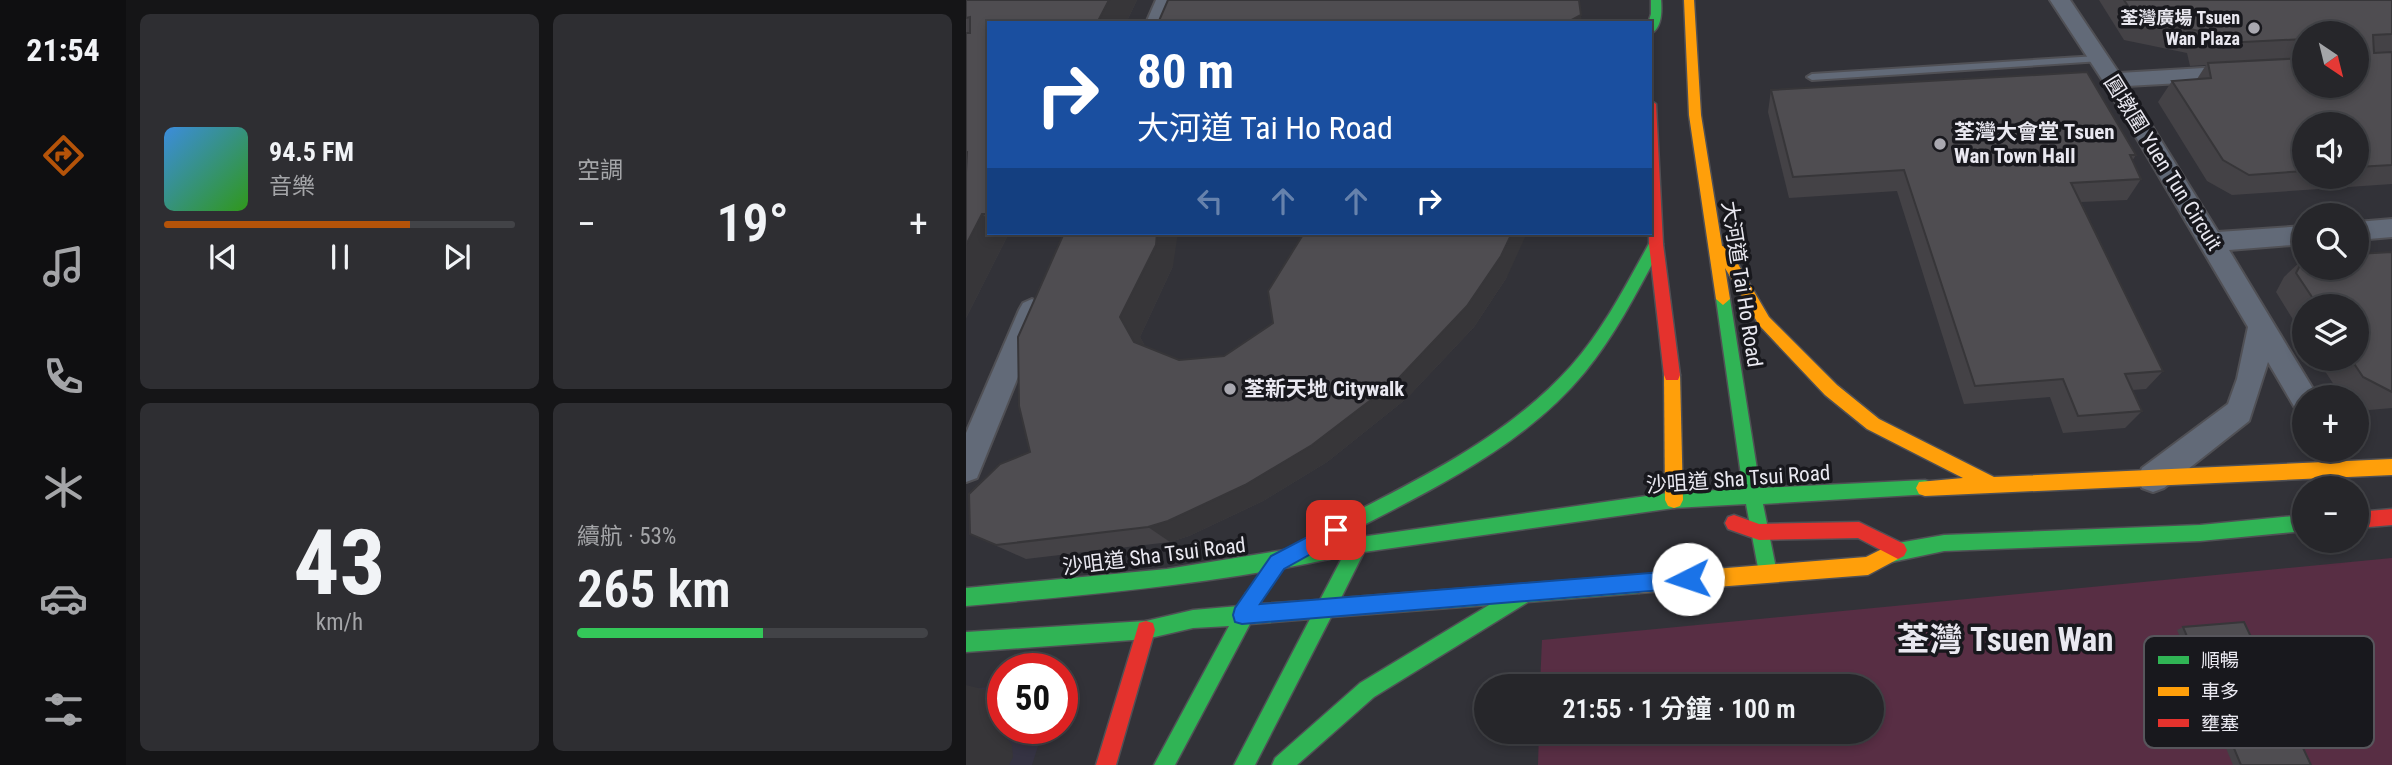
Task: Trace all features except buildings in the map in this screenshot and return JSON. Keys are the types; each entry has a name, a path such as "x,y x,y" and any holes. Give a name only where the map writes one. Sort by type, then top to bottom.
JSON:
{"main road":[{"path":"1652,26 1657,14 1656,0"},
{"name":"大河道 Tai Ho Road","path":"1689,0 1688,37 1712,231 1752,498 1768,573"},
{"path":"1652,151 1656,244 1673,387 1674,500 1759,532 1859,530 1898,550"},
{"path":"1712,231 1764,321 1831,390 1873,424 1993,485"},
{"path":"1164,765 1242,615 1277,562 1459,467 1519,426 1577,370 1617,311 1656,244"},
{"name":"沙咀道 Sha Tsui Road","path":"966,597 1124,583 1277,562 1359,544 1674,500 2153,478 2320,462"},
{"name":"沙咀道 Sha Tsui Road","path":"2356,462 2392,467"},
{"path":"2369,519 2392,517"},
{"path":"966,642 1146,630 1193,619 1530,590 1867,566 1898,550 1944,543 2200,534 2292,524"},
{"path":"1244,765 1359,544"},
{"path":"1282,765 1367,690 1530,590"},
{"path":"1106,765 1146,630"}],"street":[{"path":"1157,21 1166,0"},
{"name":"圓墩圍 Yuen Tun Circuit","path":"2060,0 2113,80 2297,385"},
{"path":"2113,80 2292,70"},
{"path":"2369,229 2392,228"},
{"path":"2212,242 2292,235"},
{"path":"966,468 1044,282"},
{"path":"2153,478 2239,412 2252,379 2262,327"}],"lane":[{"path":"1812,77 2097,59"}],"shaded area":[{"path":"2392,558 2392,765 1538,765 1539,744 1884,744 1884,674 1541,674 1542,640"},
{"path":"987,687 987,744 1039,744 1032,765 966,765 966,689"}],"traffic: fast":[{"path":"1652,26 1657,14 1656,0"},
{"path":"1316,541 1455,467 1520,424 1550,398 1577,370 1599,341 1656,244"},
{"path":"1723,299 1749,473 1768,573"},
{"path":"966,597 1167,578 1277,562 1359,544 1674,500 1925,488"},
{"path":"1892,553 1944,543 2200,533 2292,524"},
{"path":"1244,765 1359,544"},
{"path":"966,642 1146,630 1193,619 1639,584"},
{"path":"1282,765 1367,690 1522,595"},
{"path":"1164,765 1253,599"}],"traffic: slow":[{"path":"1689,0 1695,115 1723,299"},
{"path":"1723,251 1764,321 1831,390 1873,424 1991,484"},
{"path":"1672,375 1674,500"},
{"path":"1925,488 2392,467"},
{"path":"1639,584 1868,566 1892,553"}],"traffic: jam":[{"path":"1652,151 1656,244 1672,375"},
{"path":"2369,519 2392,517"},
{"path":"1734,523 1759,532 1859,530 1898,550"},
{"path":"1106,765 1146,630"}],"place":[{"name":"荃灣廣場 Tsuen Wan Plaza","path":"2254,28"},
{"name":"荃灣大會堂 Tsuen Wan Town Hall","path":"1940,144"},
{"name":"荃新天地 Citywalk","path":"1230,389"}],"district":[{"name":"荃灣 Tsuen Wan","path":"2005,639"}],"route":[{"path":"1336,530 1277,562 1242,615 1688,579"}]}
